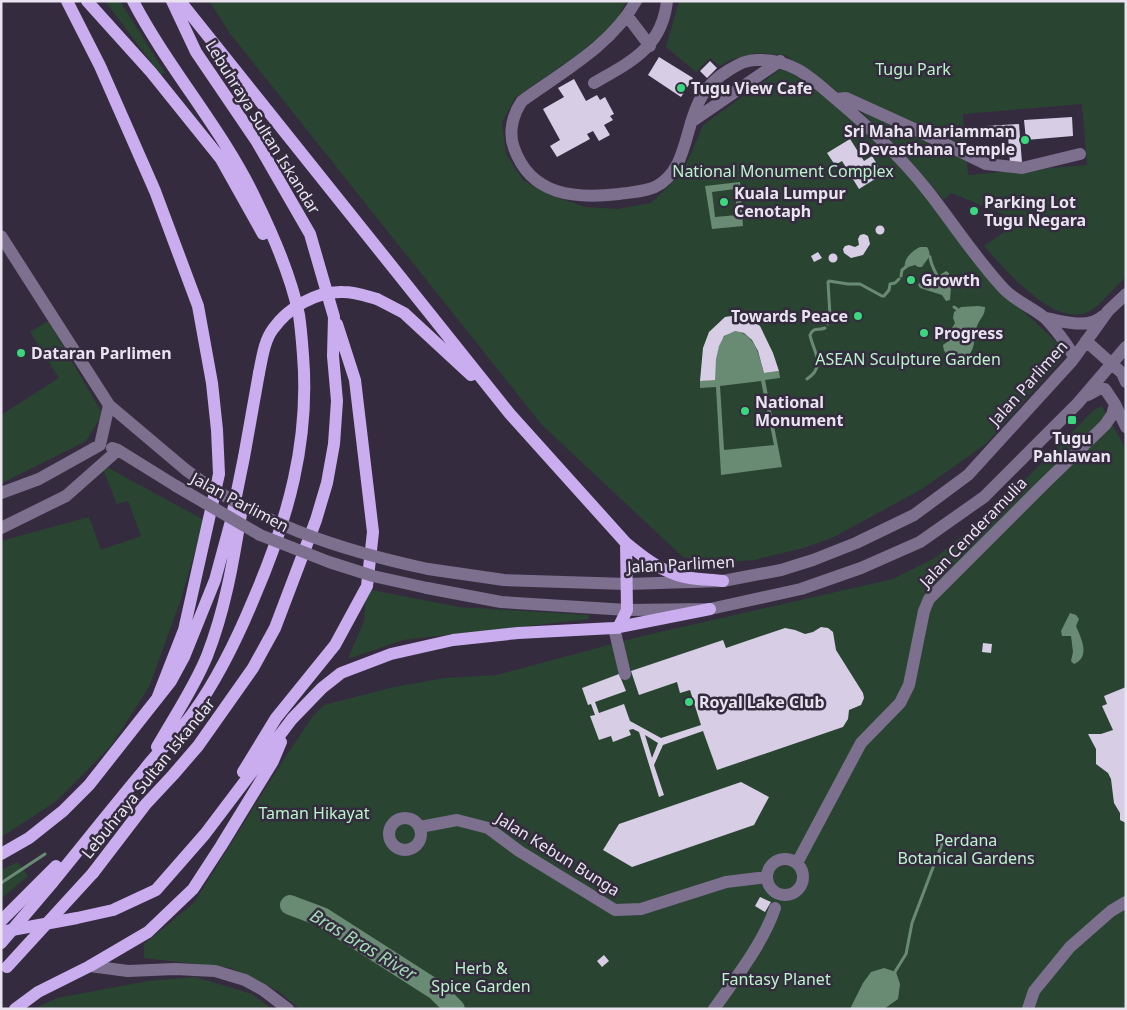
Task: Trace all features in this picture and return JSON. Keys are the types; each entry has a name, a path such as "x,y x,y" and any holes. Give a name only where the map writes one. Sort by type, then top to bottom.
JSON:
{"main road":[{"path":"67,1 100,66 155,191 198,306 212,383 219,474 184,630 157,699"},
{"path":"87,1 150,72 221,158 288,277"},
{"name":"Lebuhraya Sultan Iskandar","path":"1,943 46,882 107,817 145,768 191,716 215,680 236,642 264,574 292,494 300,453 305,408 305,377 299,317 288,277 257,201 238,166 134,1"},
{"name":"Lebuhraya Sultan Iskandar","path":"4,971 93,873 145,805 174,775 198,746 252,668 275,628 316,520 327,483 334,444 336,401 333,356 334,317 310,234 257,142 196,52 172,1"},
{"path":"180,1 510,414 626,543 672,574 690,578 723,581"},
{"path":"1,854 29,838 63,811 89,785 171,681 184,657 215,580 231,521 263,353 272,329 291,310 316,297 341,292 358,294 377,300 404,313 510,414"},
{"path":"205,834 276,718 335,645 367,586 373,532 355,380 334,317"},
{"path":"145,768 192,686 206,657 222,615 232,573 241,512 244,457"},
{"path":"616,628 627,610 626,543"},
{"path":"1,932 113,910 156,890 205,834 292,719 322,688 341,673 390,654 453,640 518,633 616,628 710,609"},
{"path":"15,1009 38,992 112,954 148,932 193,889 222,846 273,761 292,719"},
{"path":"1,921 46,882"},
{"path":"1,925 77,918"}],"street":[{"path":"636,1 628,17 614,31 588,54 522,101 515,111 512,126 512,143 519,162 540,183 575,196 603,196 640,192 656,186 666,178 678,163 691,122 702,96 722,74 744,61 758,59 780,61 794,67 815,81 873,132 903,162 927,189 976,257 1006,291 1045,318 1072,351 1074,358"},
{"path":"594,83 627,63 650,46 660,30 665,17 667,1"},
{"path":"628,17 650,46"},
{"path":"691,122 780,61"},
{"path":"836,99 846,98 986,164 1022,168 1080,154"},
{"name":"Jalan Parlimen","path":"1,236 109,405 206,486 272,521 339,546 384,560 428,569 504,580 627,584 723,581 781,570 856,543 914,515 968,474 1074,358 1108,312 1126,294"},
{"path":"1045,318 1078,324 1100,318 1108,312"},
{"path":"1086,342 1112,363 1122,373 1126,382"},
{"name":"Jalan Parlimen","path":"100,444 118,450 164,480 260,535 373,576 500,602 627,610 710,609 801,589 861,568 920,542 984,496 1078,403 1126,347"},
{"path":"1078,403 1090,394 1100,389 1105,389 1115,404 1126,429"},
{"name":"Jalan Cenderamulia","path":"797,863 861,743 900,703 909,685 924,611 929,599 1105,425 1112,415 1115,404"},
{"path":"1,493 38,479 100,444 109,405"},
{"path":"1105,425 1126,429"},
{"path":"1,528 66,496 118,450"},
{"path":"164,480 175,461"},
{"path":"500,602 504,580"},
{"path":"616,628 625,674"},
{"name":"Jalan Kebun Bunga","path":"420,827 457,820 488,828 519,851 615,910 641,909 726,882 767,876"},
{"path":"782,859 797,863 804,876 801,886 795,893 785,896 774,892 770,888 767,876 769,869 774,863 782,859"},
{"path":"1028,1009 1034,991 1070,947 1111,911 1126,902"},
{"path":"714,1009 760,939 772,918 775,908"},
{"path":"112,954 114,960 128,971"},
{"path":"90,966 128,971 175,969 215,971 244,980 263,990 288,1009"}],"green space":[{"path":"105,1 120,1 165,73 161,75"},
{"path":"209,1 626,1 615,24 577,55 515,98 502,122 506,154 523,180 550,195 585,207 618,209 651,203 680,175 703,125 782,68 807,82 870,135 920,186 1004,293 1063,348 1062,359 986,444 922,489 832,538 803,548 754,560 712,563 683,557 542,425 229,32"},
{"name":"Tugu Park","path":"679,1 1126,1 1126,277 1093,309 1079,314 1064,313 1048,306 1018,282 984,246 1020,221 951,193 944,200 903,153 857,107 816,75 785,55 756,53 732,59 720,66 710,58 696,72 666,47","holes":["1082,104 1087,165 968,175 963,114"]},
{"path":"48,321 101,411 99,420 86,441 2,483 1,415 59,378 30,332"},
{"name":"Perdana Botanical Gardens","path":"1102,406 1126,449 1126,1009 300,1009 278,991 231,968 144,958 144,944 194,903 282,762 313,716 324,705 394,687 445,678 497,675 638,637 893,579 935,558 1002,503 1094,410"},
{"path":"101,464 204,520 181,599 149,687 111,746 55,802 3,836 1,833 1,541 89,517 101,550 141,536 128,501 117,504"},
{"path":"366,589 459,607 589,615 589,619 403,640 348,659 364,621"},
{"path":"18,862 28,876 1,899 1,870"},
{"path":"195,977 252,994 271,1009 34,1009 57,998 148,981"}],"shaded area":[{"path":"740,182 743,226 712,229 705,186","holes":["735,189 737,215 715,217 712,192"]},
{"path":"920,247 927,247 929,253 922,267 915,265 905,268 905,261"},
{"path":"946,271 949,273 951,287 950,300 946,301 942,295 920,288 918,285 921,281 937,277"},
{"path":"961,307 985,307 985,310 977,326 974,346 970,354 961,361 949,356 945,352 943,345 951,339 951,330 955,323 953,318 954,312"},
{"path":"735,331 748,336 756,347 764,373 779,371 780,378 765,380 782,467 721,475 716,387 700,388 700,381 715,379 717,350 723,338","holes":["761,381 774,445 724,450 720,386"]},
{"path":"1070,613 1076,615 1079,619 1076,626 1083,647 1082,657 1074,664 1071,661 1073,652 1071,636 1062,636 1061,631"},
{"path":"884,968 896,972 900,984 898,999 884,1009 850,1009 863,983 871,972"}],"building":[{"path":"659,57 693,78 681,97 648,75"},
{"path":"710,61 717,68 707,78 700,71"},
{"path":"574,79 586,101 597,95 600,100 605,97 614,114 610,116 613,120 604,125 610,135 599,141 593,131 587,134 590,139 557,157 550,146 560,140 543,109 564,97 558,88"},
{"path":"1072,117 1073,136 1026,140 1024,120"},
{"path":"1019,124 1022,163 1010,164 1008,135 987,136 986,126"},
{"path":"850,139 864,161 872,156 883,174 859,189 842,161 835,165 827,153"},
{"path":"880,225 885,230 880,235 875,230"},
{"path":"860,235 868,236 870,244 863,255 851,258 844,253 843,249 845,246 855,247 859,245 858,239"},
{"path":"818,252 822,258 814,262 811,256"},
{"path":"833,253 838,258 833,263 828,258"},
{"path":"738,315 751,319 760,326 779,371 764,373 758,351 752,340 744,333 735,331 724,336 719,346 715,380 700,381 703,348 709,332 725,317"},
{"path":"821,627 828,628 833,632 836,650 863,693 864,698 861,705 849,710 848,719 843,727 717,770 703,731 663,745 654,765 664,795 659,797 639,732 633,729 629,730 631,735 613,742 611,736 599,740 590,716 595,715 591,704 588,705 582,688 619,674 626,691 595,702 599,713 624,704 630,721 661,738 701,725 690,690 680,693 677,682 639,695 631,671 723,640 726,648 785,628 805,634","holes":["645,735 658,743 652,758"]},
{"path":"983,643 992,644 991,653 982,652"},
{"path":"1126,687 1126,823 1120,820 1120,813 1114,803 1111,779 1108,773 1096,764 1096,749 1088,734 1101,734 1113,730 1102,706 1107,704 1104,696"},
{"path":"741,782 769,797 754,825 632,867 603,850 619,824"},
{"path":"760,897 771,902 765,912 755,906"},
{"path":"604,955 609,961 602,967 597,961"}],"waterway":[{"path":"927,255 930,257 932,266 939,279"},
{"path":"901,276 902,270 907,266"},
{"path":"829,281 860,284 884,296 889,290 890,284 895,283 899,279"},
{"path":"828,282 830,316 828,324"},
{"path":"807,379 813,374 818,364 810,335 815,330 825,328"},
{"path":"893,975 906,954 912,923 943,841"},
{"path":"1,883 45,854"},
{"name":"Bras Bras River","path":"290,905 322,917 436,990 455,1009"}],"place":[{"name":"Tugu View Cafe","path":"681,88"},
{"name":"Sri Maha Mariamman Devasthana Temple","path":"1025,140"},
{"name":"Kuala Lumpur Cenotaph","path":"724,202"},
{"name":"Parking Lot Tugu Negara","path":"974,211"},
{"name":"Growth","path":"911,280"},
{"name":"Towards Peace","path":"858,316"},
{"name":"Progress","path":"924,333"},
{"name":"Dataran Parlimen","path":"21,353"},
{"name":"National Monument","path":"745,411"},
{"name":"Tugu Pahlawan","path":"1072,420"},
{"name":"Royal Lake Club","path":"689,702"}],"park label":[{"name":"National Monument Complex","path":"783,171"},
{"name":"ASEAN Sculpture Garden","path":"908,359"},
{"name":"Taman Hikayat","path":"314,813"},
{"name":"Herb & Spice Garden","path":"481,977"},
{"name":"Fantasy Planet","path":"776,979"}]}
